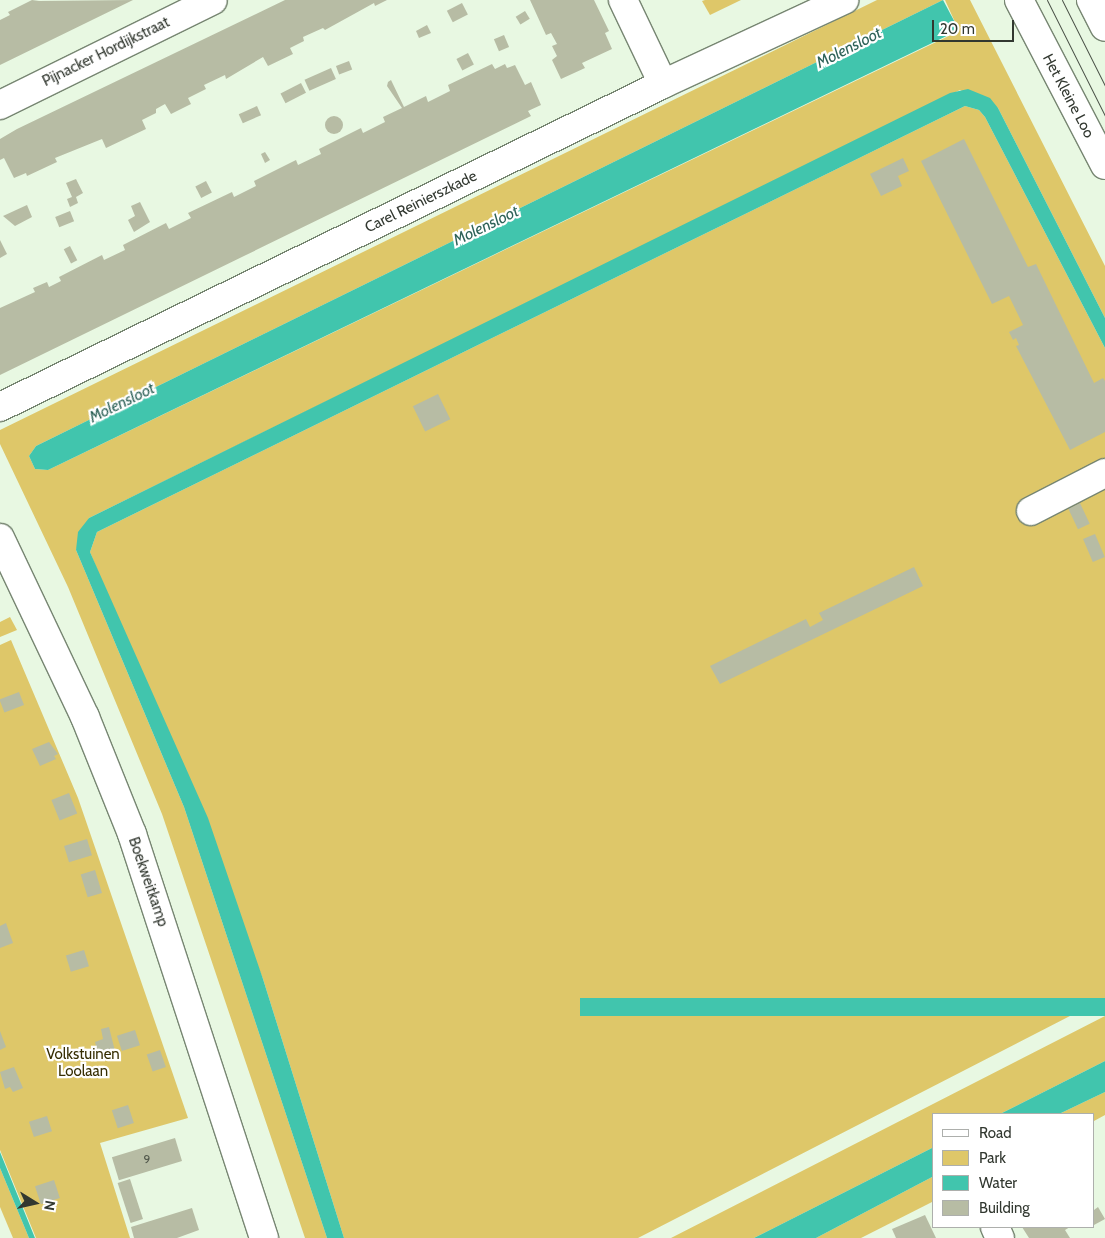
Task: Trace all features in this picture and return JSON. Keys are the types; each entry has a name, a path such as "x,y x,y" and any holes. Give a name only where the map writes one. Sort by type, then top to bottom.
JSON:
{"street":[{"name":"Pijnacker Hordijkstraat","path":"0,105 213,0"},
{"path":"623,0 664,84"},
{"name":"Carel Reinierszkade","path":"0,407 664,84 844,0"},
{"name":"Het Kleine Loo","path":"1019,0 1105,165"},
{"path":"1091,0 1105,27"},
{"path":"1031,511 1105,473"},
{"name":"Boekweitkamp","path":"0,538 85,717 132,834 264,1238"}],"green space":[{"path":"741,0 710,15 702,1"},
{"path":"877,0 943,0 36,446 29,456 35,469 48,470 959,31 945,0 970,0 1105,266 1105,318 998,108 960,90 89,518 76,550 184,807 327,1238 305,1238 162,814 68,587 0,444 0,430"},
{"path":"965,106 979,110 985,117 1105,348 1105,998 638,1238 344,1238 263,979 90,552 97,532"},
{"path":"10,617 17,630 0,637 0,622"},
{"name":"Volkstuinen Loolaan","path":"11,640 78,798 188,1118 100,1143 130,1238 36,1238 0,1150 0,645"},
{"path":"1105,1016 1105,1061 1002,1113 932,1113 932,1148 754,1238 671,1238"},
{"path":"1105,1092 1105,1115 1095,1120 1095,1113 1061,1113"},
{"path":"0,1168 29,1238 13,1238 0,1207"},
{"path":"932,1177 932,1202 861,1238 816,1238"}],"water":[{"name":"Molensloot","path":"943,0 959,30 48,470 35,469 29,456 36,446"},
{"path":"968,89 990,98 998,108 1105,318 1105,348 985,117 979,110 965,106 97,532 90,552 208,818 263,979 344,1238 327,1238 184,807 76,550 78,532 89,518 950,93"},
{"path":"580,998 1105,998 1105,1016 580,1016"},
{"path":"1105,1061 1105,1092 1061,1113 1002,1113"},
{"path":"932,1148 932,1177 816,1238 754,1238"},
{"path":"0,1152 35,1238 29,1238 0,1168"}],"building":[{"path":"32,0 133,0 0,65 0,20 10,15 8,12"},
{"path":"285,0 387,0 375,6 374,3 325,30 323,28 303,37 304,41 290,48 293,54 268,66 263,57 226,79 225,75 204,85 206,89 188,98 191,104 171,114 165,104 156,109 156,113 142,120 146,129 106,148 102,139 55,158 57,162 27,176 26,173 14,178 4,158 0,160 0,139 17,129"},
{"path":"530,0 594,0 609,31 605,33 612,49 582,63 585,68 561,79 552,60 557,56 552,46 557,44 551,33 546,35"},
{"path":"462,3 468,15 453,22 447,11"},
{"path":"525,11 530,19 520,24 516,17"},
{"path":"427,25 431,33 419,38 416,31"},
{"path":"504,35 509,47 499,51 494,39"},
{"path":"468,53 474,65 462,70 456,59"},
{"path":"349,61 352,69 339,74 336,66"},
{"path":"492,64 495,69 505,64 507,68 515,65 525,85 531,82 541,105 528,111 531,116 0,375 0,308 35,292 33,288 47,282 49,287 61,281 59,277 102,255 104,260 125,250 123,245 166,223 169,229 191,218 188,213 232,192 234,197 256,186 254,181 296,160 298,165 321,154 319,149 361,128 363,133 385,122 383,117 402,108 387,86 391,80 404,107 426,96 428,102 450,91 448,85"},
{"path":"331,68 336,79 309,91 305,80"},
{"path":"301,83 306,93 286,103 281,93"},
{"path":"257,106 261,115 243,123 239,114"},
{"path":"334,116 340,119 343,125 340,131 334,134 328,131 325,125 328,119"},
{"path":"964,139 1028,267 1036,264 1094,383 1103,378 1105,381 1105,432 1070,450 1016,346 1019,345 1016,338 1013,340 1009,332 1023,325 1009,296 992,304 921,161"},
{"path":"265,152 270,160 265,163 261,154"},
{"path":"903,158 909,171 898,176 902,186 881,196 870,174"},
{"path":"76,179 83,193 76,197 78,203 70,207 67,199 72,197 66,183"},
{"path":"206,181 212,193 201,198 195,186"},
{"path":"140,202 150,222 134,232 128,220 135,216 131,206"},
{"path":"27,205 32,217 15,226 3,216"},
{"path":"70,211 74,221 59,227 55,217"},
{"path":"0,240 7,254 0,258"},
{"path":"70,246 77,260 71,263 64,249"},
{"path":"438,394 450,419 425,431 413,406"},
{"path":"1080,503 1090,524 1078,529 1068,508"},
{"path":"1095,534 1105,557 1093,562 1083,539"},
{"path":"914,567 923,586 720,684 710,666 806,619 810,627 823,620 819,613"},
{"path":"19,692 24,705 4,713 0,699"},
{"path":"49,742 58,754 54,756 56,759 40,766 32,749"},
{"path":"69,793 77,813 60,821 51,800"},
{"path":"87,839 92,855 69,862 64,846"},
{"path":"95,870 102,893 88,897 81,874"},
{"path":"6,923 13,943 0,948 0,926"},
{"path":"84,950 89,966 71,972 66,956"},
{"path":"109,1027 115,1051 98,1055 95,1042 103,1039 101,1029"},
{"path":"135,1030 140,1045 122,1051 117,1036"},
{"path":"0,1031 6,1047 0,1050"},
{"path":"160,1050 166,1067 153,1072 147,1055"},
{"path":"14,1067 23,1088 13,1092 10,1087 5,1089 0,1072"},
{"path":"128,1105 134,1123 118,1128 112,1110"},
{"path":"47,1116 52,1131 34,1137 29,1122"},
{"path":"175,1138 182,1161 119,1180 112,1157"},
{"path":"130,1179 143,1219 131,1223 118,1183"},
{"path":"54,1180 60,1198 41,1204 35,1186"},
{"path":"1098,1207 1105,1219 1095,1224 1095,1209"},
{"path":"192,1208 199,1230 177,1238 134,1238 131,1227"},
{"path":"925,1215 936,1238 896,1238 892,1229"},
{"path":"1023,1228 1068,1228 1065,1230 1070,1238 1029,1238"}],"tram line":[{"path":"1047,0 1105,116"},
{"path":"1062,0 1105,86"}]}
